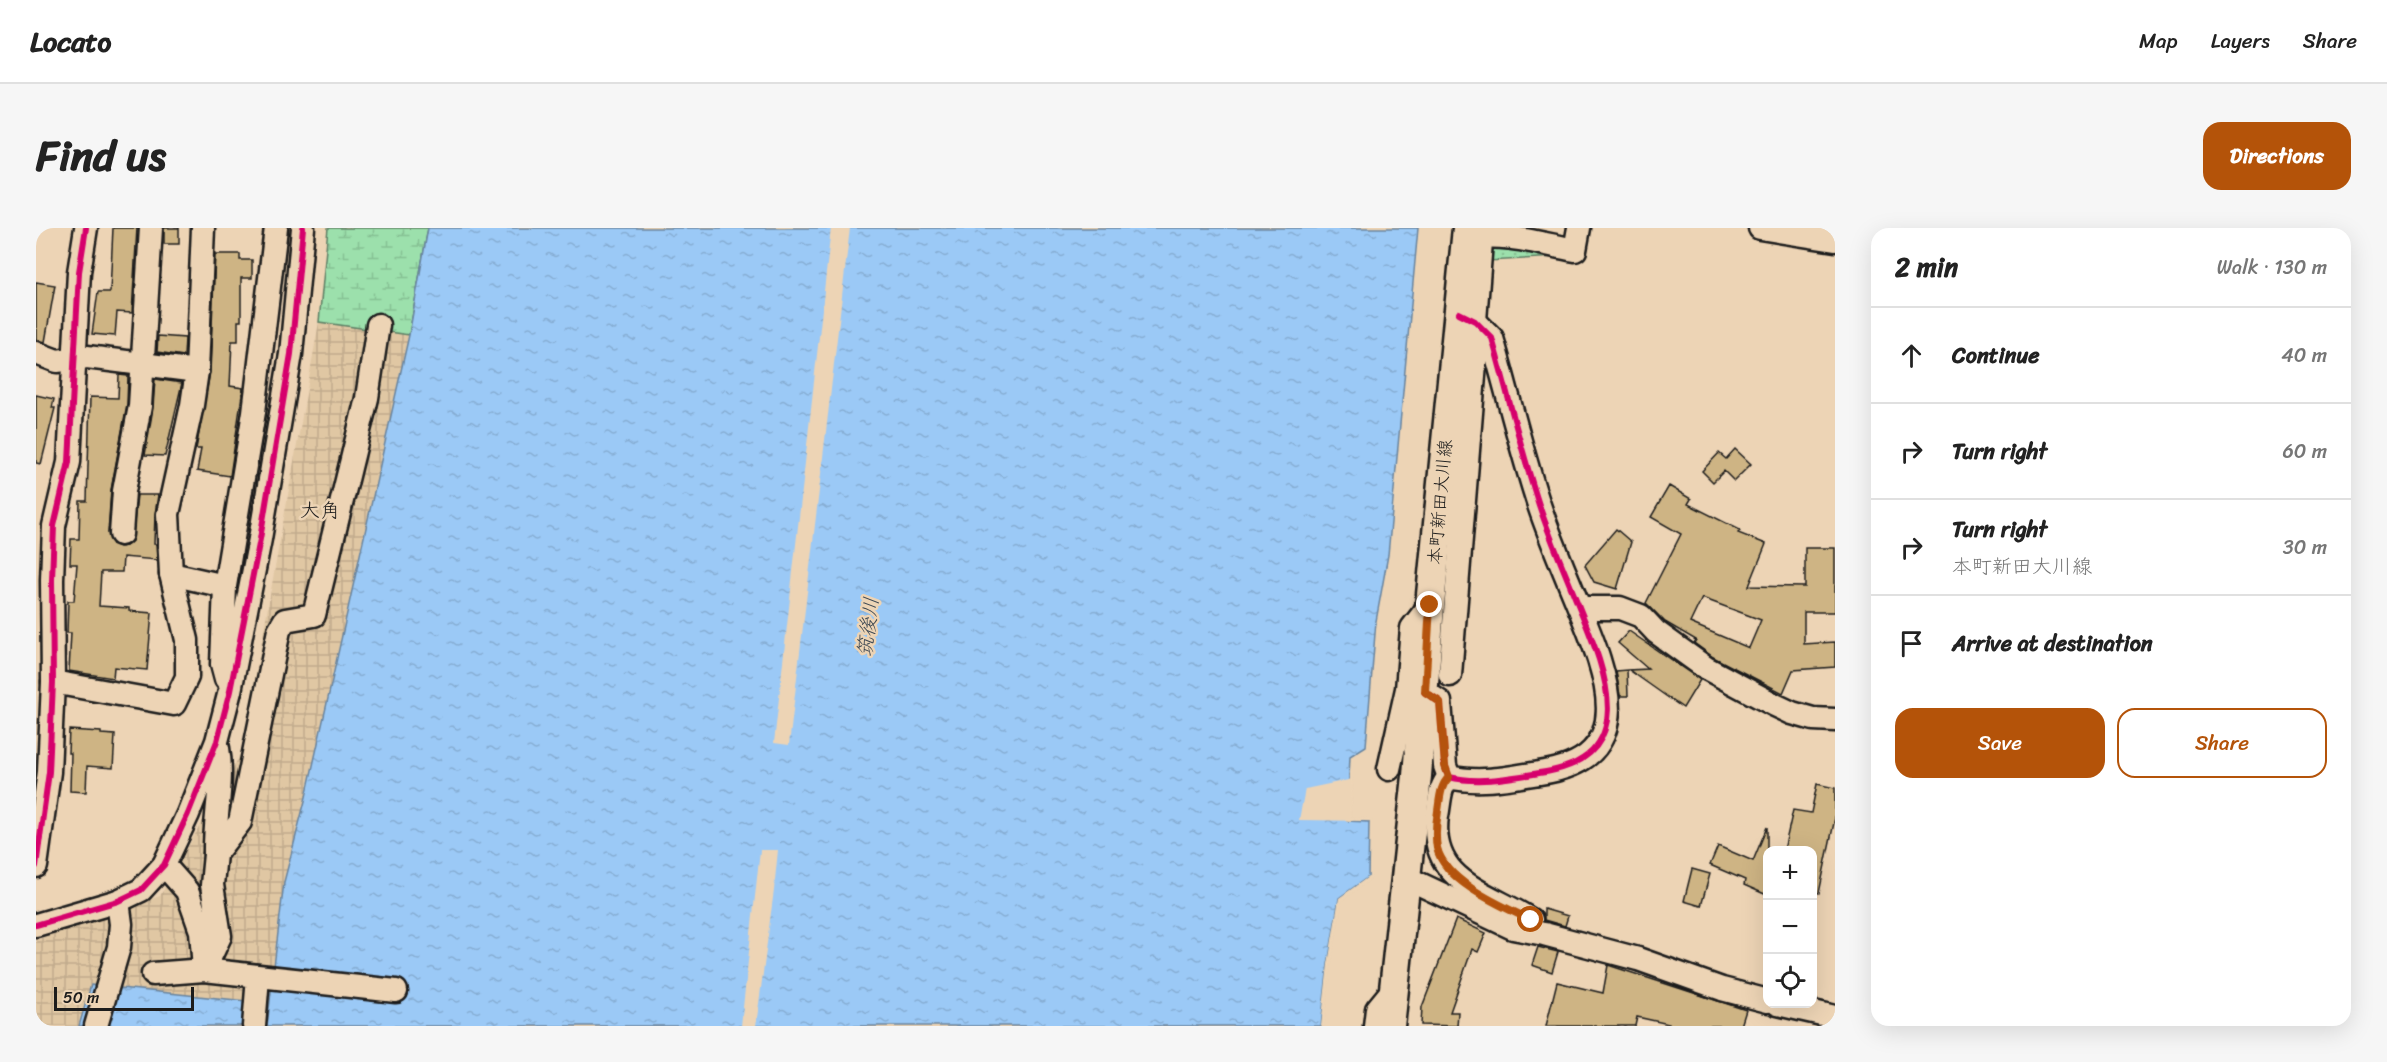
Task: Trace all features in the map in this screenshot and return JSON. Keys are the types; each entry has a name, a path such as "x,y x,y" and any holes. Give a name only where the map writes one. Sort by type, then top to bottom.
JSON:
{"main road":[{"name":"本町新田大川線","path":"1390,1026 1425,692 1430,605 1467,317 1474,233"}],"street":[{"path":"36,866 49,772 53,676 54,526 69,462 79,272 86,228"},
{"path":"121,534 124,492 140,406 151,228"},
{"path":"36,654 53,676 174,704 187,677 186,640 171,574 168,514 192,405 197,370 203,228"},
{"path":"230,692 222,664 225,586 255,412 276,228"},
{"path":"36,926 118,901 141,890 164,865 188,814 217,741 230,692 260,539 291,354 303,228"},
{"path":"1474,233 1575,250 1579,228"},
{"path":"1760,228 1835,240"},
{"path":"1449,777 1463,780 1499,779 1554,771 1580,761 1594,750 1605,728 1609,699 1600,657 1539,504 1492,338 1467,317"},
{"path":"1450,675 1474,363 1467,317"},
{"path":"215,854 240,822 279,630 285,620 314,615 367,398 378,325"},
{"path":"36,353 57,361 87,357 197,370"},
{"path":"171,574 225,586"},
{"path":"1389,770 1407,689 1412,628 1430,605"},
{"path":"1580,608 1620,608 1641,616 1656,632 1706,668 1775,705 1813,719 1835,720"},
{"path":"1425,692 1440,702 1445,766 1449,777"},
{"path":"204,970 220,936 212,885 215,854 214,828 221,765 217,741"},
{"path":"1449,777 1442,784 1436,828 1438,849 1448,868 1466,884 1531,920 1529,931"},
{"path":"164,865 186,891 190,901 201,931 204,970"},
{"path":"1407,878 1513,928 1638,959 1722,990 1763,1000"},
{"path":"96,1026 119,947 121,924 118,901"},
{"path":"153,974 204,970 396,991"},
{"path":"254,1026 258,977"},
{"path":"1375,1026 1377,1009 1395,987"},
{"path":"1796,1008 1835,1017"}],"shaded area":[{"path":"319,322 409,335 281,1026 36,1026 36,940 160,896 242,752"}],"green space":[{"path":"328,228 428,228 409,335 319,322"},
{"path":"1494,246 1575,256 1488,261"}],"water":[{"name":"筑後川","path":"428,228 1418,228 1388,555 1376,621 1366,746 1350,756 1347,821 1369,822 1368,877 1339,898 1321,1026 267,1026 284,882 306,797 409,335"},
{"path":"91,985 246,1001 244,1026 79,1026"}],"pier":[{"path":"831,228 850,228 789,745 774,743"},
{"path":"1353,779 1350,818 1372,821 1299,820 1305,789"},
{"path":"760,850 778,850 774,890 756,1026 741,1026"},
{"path":"1371,877 1342,900 1331,964 1324,1026 1321,1026 1339,898"}],"building":[{"path":"113,228 137,228 132,313 117,312 115,336 92,334 98,292 110,292"},
{"path":"164,228 179,228 179,244 164,244"},
{"path":"215,254 240,254 240,260 252,260 252,278 241,278 241,321 238,321 238,341 232,341 230,386 243,388 230,476 197,471 201,449 196,449 210,372"},
{"path":"36,282 55,285 45,342 36,340"},
{"path":"158,336 185,338 184,356 157,352"},
{"path":"119,375 128,376 127,404 111,490 108,533 113,545 126,546 132,541 137,495 158,495 154,544 156,544 157,560 123,557 122,572 101,572 99,606 129,608 129,611 152,613 147,670 114,667 113,678 69,671 71,633 67,633 68,601 74,601 77,564 70,564 71,539 79,539 80,501 87,501 90,397 118,398"},
{"path":"155,379 182,383 165,456 145,455 153,408"},
{"path":"36,395 54,399 52,408 55,408 41,464 36,463"},
{"path":"1735,449 1751,464 1734,481 1724,471 1713,482 1702,471 1719,453 1726,459"},
{"path":"1669,486 1691,499 1688,504 1740,530 1738,533 1766,544 1749,586 1805,587 1805,548 1835,548 1835,612 1804,612 1804,644 1835,642 1835,667 1793,670 1783,693 1713,657 1694,643 1696,640 1665,622 1646,603 1681,534 1651,517","holes":["1702,598 1761,620 1749,648 1690,623"]},
{"path":"1616,529 1631,542 1617,589 1594,582 1585,565"},
{"path":"1629,631 1700,680 1683,708 1629,670 1648,669 1618,643"},
{"path":"1627,670 1628,696 1620,696 1616,671"},
{"path":"69,730 115,735 113,768 87,766 86,792 70,791"},
{"path":"1817,784 1835,788 1835,818 1819,893 1817,893 1817,846 1785,846 1793,810 1811,813"},
{"path":"1767,827 1767,846 1763,846 1763,893 1744,885 1745,880 1710,865 1718,846 1753,861"},
{"path":"1692,869 1710,874 1701,906 1684,901"},
{"path":"1544,909 1568,916 1565,926 1544,920"},
{"path":"1456,919 1486,933 1478,952 1472,949 1450,1012 1458,1012 1457,1026 1421,1025 1422,1007"},
{"path":"1538,947 1558,952 1552,972 1532,965"},
{"path":"1608,965 1746,1010 1741,1026 1669,1026 1669,1024 1637,1017 1635,1026 1546,1026 1557,982 1603,993"}],"cycle path":[{"path":"36,866 49,772 53,682 54,526 69,462 79,272 86,228"},
{"path":"36,925 118,901 141,890 164,865 188,814 217,741 230,691 260,539 291,354 303,228"},
{"path":"1425,692 1440,702 1445,766 1449,777 1494,780 1539,773 1572,764 1593,750 1605,730 1608,707 1605,681 1539,505 1492,338 1475,321 1459,313"}],"district":[{"name":"大角","path":"320,510"}],"route":[{"path":"1430,605 1425,692 1440,702 1445,766 1449,777 1442,784 1436,828 1438,849 1448,868 1466,884 1531,920"}]}
